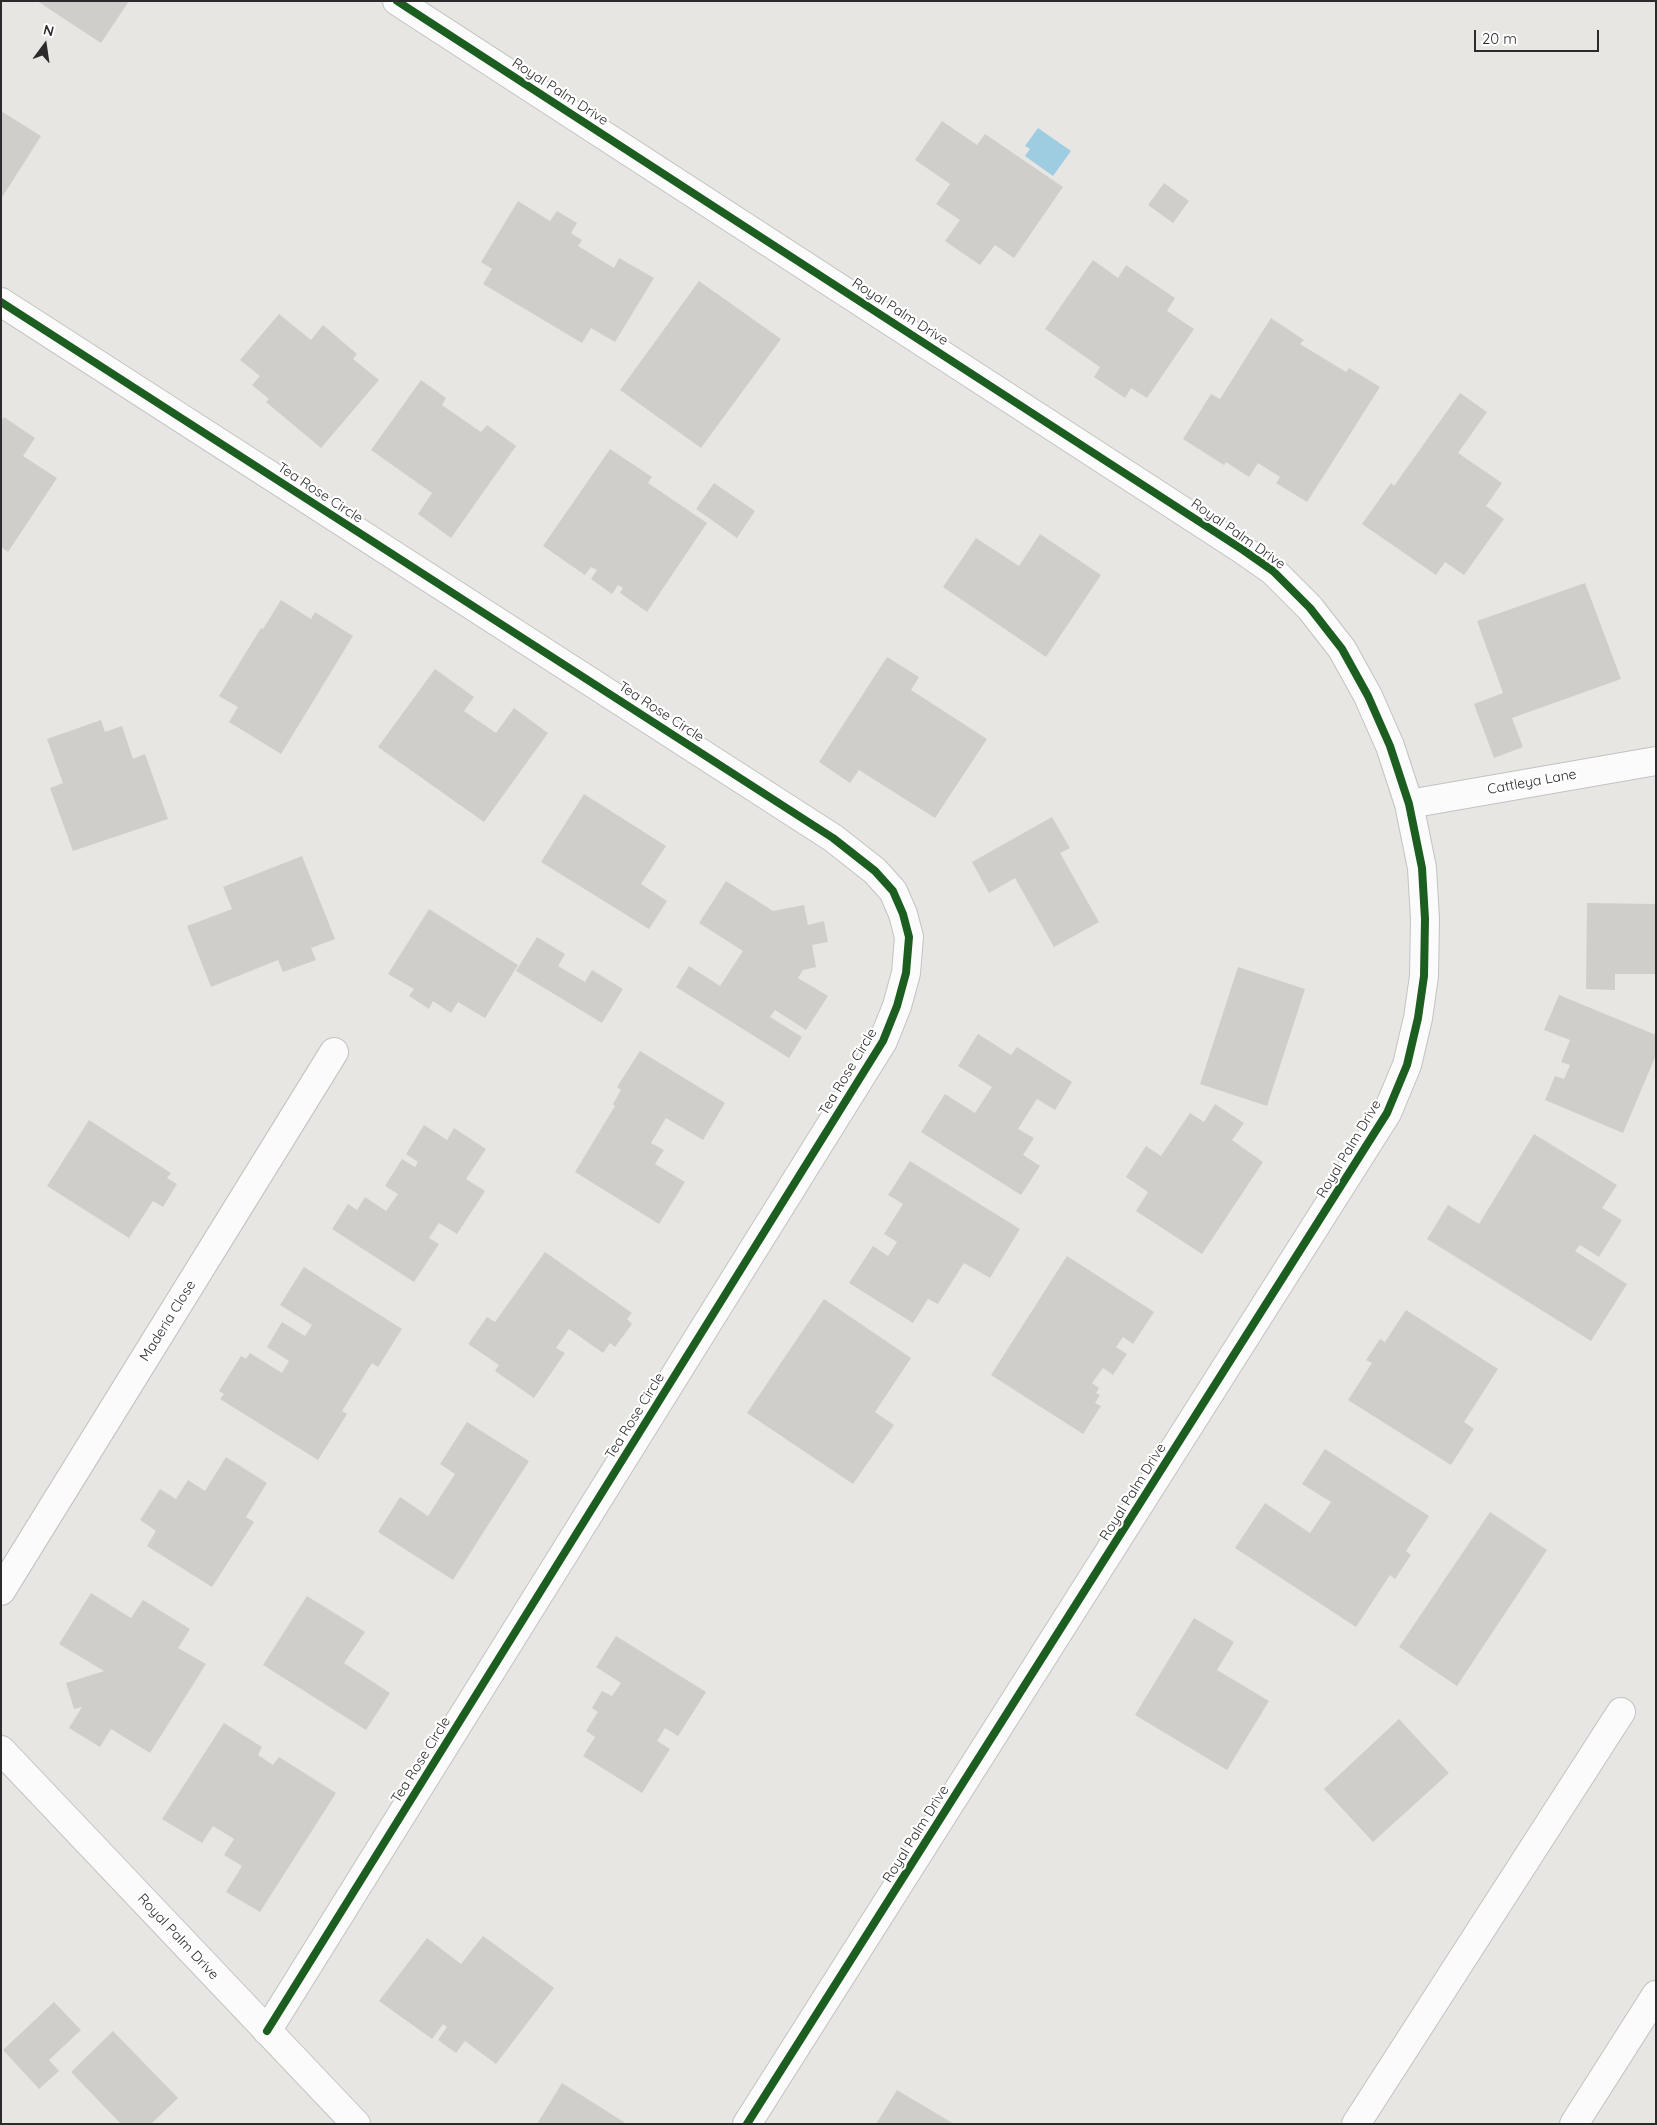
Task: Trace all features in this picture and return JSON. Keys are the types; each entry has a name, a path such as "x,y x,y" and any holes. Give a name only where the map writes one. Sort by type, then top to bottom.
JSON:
{"street":[{"name":"Royal Palm Drive","path":"397,1 1235,544 1273,571 1310,608 1342,649 1368,696 1390,746 1409,804 1422,868 1425,919 1424,976 1418,1018 1407,1065 1387,1113 747,2124"},
{"name":"Tea Rose Circle","path":"1,302 833,838 875,871 893,891 903,914 909,937 906,972 897,1006 883,1041 267,2031"},
{"name":"Cattleya Lane","path":"1409,804 1656,761"},
{"name":"Maderia Close","path":"1,1591 334,1052"},
{"path":"1356,2124 1621,1712"},
{"name":"Royal Palm Drive","path":"1,1750 356,2124"},
{"path":"1574,2124 1656,1995"}],"water":[{"path":"1038,128 1071,151 1053,176 1025,156 1030,149 1025,146"}],"building":[{"path":"37,1 129,1 101,43"},
{"path":"1,111 41,136 1,199"},
{"path":"942,121 977,145 985,134 1063,187 1014,258 995,245 980,265 945,241 960,220 936,204 950,184 915,160"},
{"path":"1164,183 1189,201 1173,223 1148,205"},
{"path":"518,201 550,221 557,211 577,223 571,233 582,240 578,246 614,268 619,258 654,278 615,342 591,328 582,343 483,284 492,269 481,262"},
{"path":"1093,260 1118,278 1126,265 1175,298 1167,311 1194,329 1147,398 1131,388 1125,398 1094,377 1100,367 1045,329"},
{"path":"699,281 781,339 701,448 620,390"},
{"path":"279,314 311,340 323,325 357,354 353,359 379,380 321,448 266,402 269,399 252,385 260,376 240,360"},
{"path":"1271,318 1304,340 1300,344 1346,372 1349,368 1380,387 1307,502 1276,483 1280,477 1258,463 1249,477 1226,462 1224,465 1183,439 1211,394 1220,399"},
{"path":"421,380 446,398 442,405 481,432 487,425 516,446 451,538 418,514 432,493 371,450"},
{"path":"1460,393 1487,412 1458,453 1502,483 1486,506 1504,519 1464,575 1445,562 1436,575 1362,524 1391,483 1394,486"},
{"path":"4,417 35,438 23,456 57,478 8,552 1,547 1,421"},
{"path":"610,449 652,477 648,483 707,523 647,612 620,593 623,588 618,585 612,594 591,579 597,570 591,567 585,575 543,546"},
{"path":"714,483 755,511 737,538 696,509"},
{"path":"1040,534 1101,575 1046,657 943,587 976,538 1019,566"},
{"path":"1585,583 1621,679 1512,718 1523,747 1494,758 1474,704 1503,693 1477,621"},
{"path":"281,600 311,619 315,612 353,636 281,754 229,722 238,707 219,696 261,628 263,629"},
{"path":"887,657 919,677 911,690 987,739 935,818 859,770 850,783 819,762"},
{"path":"435,669 474,697 464,711 496,733 514,708 548,733 484,822 378,747"},
{"path":"101,720 105,732 122,726 133,759 145,754 168,819 73,851 50,788 63,783 47,739"},
{"path":"584,794 666,846 641,884 667,901 649,929 541,862"},
{"path":"1052,817 1070,848 1060,853 1099,922 1054,947 1015,878 989,893 972,862"},
{"path":"302,856 335,939 311,948 316,960 283,972 278,960 211,987 187,926 232,909 223,887"},
{"path":"726,881 773,911 804,905 808,925 824,921 828,942 812,945 816,967 803,970 798,978 828,996 806,1030 775,1010 770,1017 802,1037 789,1058 676,987 689,966 720,986 743,951 699,923"},
{"path":"1587,903 1656,904 1656,974 1615,974 1615,990 1586,989"},
{"path":"429,909 518,965 485,1018 458,1002 451,1013 433,1001 429,1009 409,996 414,989 388,974"},
{"path":"537,937 565,954 558,966 585,982 592,970 623,989 602,1023 516,971"},
{"path":"1238,967 1305,989 1267,1106 1200,1084"},
{"path":"1559,995 1656,1035 1656,1055 1623,1133 1545,1100 1555,1076 1564,1079 1570,1065 1561,1062 1570,1040 1544,1030"},
{"path":"978,1034 1011,1055 1017,1047 1072,1082 1055,1110 1037,1099 1018,1129 1034,1138 1023,1155 1040,1166 1021,1195 921,1132 945,1094 975,1113 992,1087 958,1066"},
{"path":"640,1051 725,1103 703,1140 666,1118 651,1143 664,1150 655,1164 685,1182 659,1224 575,1172 615,1106 613,1104 621,1090 617,1087"},
{"path":"1215,1104 1244,1123 1232,1140 1263,1162 1202,1254 1136,1211 1148,1192 1126,1177 1146,1146 1161,1156 1190,1113 1204,1122"},
{"path":"89,1120 171,1173 167,1178 177,1184 163,1207 153,1201 129,1238 47,1186"},
{"path":"424,1125 447,1140 454,1128 486,1149 466,1179 485,1191 457,1234 439,1223 429,1238 439,1244 414,1282 332,1229 348,1204 357,1210 365,1197 386,1211 398,1194 385,1186 402,1159 415,1167 418,1162 406,1154"},
{"path":"1534,1134 1617,1185 1602,1208 1622,1220 1599,1257 1580,1245 1575,1251 1627,1284 1591,1341 1427,1239 1448,1205 1479,1224"},
{"path":"910,1161 1020,1229 990,1278 964,1263 938,1304 928,1299 913,1323 849,1283 873,1246 888,1256 897,1242 884,1234 903,1204 888,1195"},
{"path":"545,1252 632,1313 627,1319 632,1324 615,1347 610,1343 603,1353 569,1329 556,1348 565,1353 534,1398 495,1371 499,1365 468,1344 487,1317 495,1322"},
{"path":"1067,1256 1154,1312 1133,1344 1123,1337 1116,1347 1127,1354 1113,1375 1103,1368 1092,1383 1099,1388 1096,1393 1100,1395 1095,1403 1101,1406 1083,1434 991,1375"},
{"path":"304,1267 402,1329 378,1367 372,1363 342,1411 347,1414 318,1460 220,1399 224,1394 219,1391 241,1356 246,1359 250,1353 282,1373 289,1361 267,1347 282,1322 305,1336 312,1325 280,1305"},
{"path":"824,1299 911,1358 875,1412 894,1425 853,1484 747,1413"},
{"path":"1406,1310 1498,1369 1464,1422 1474,1429 1451,1465 1348,1400 1372,1363 1366,1360 1380,1339 1385,1342"},
{"path":"467,1422 529,1461 453,1580 378,1532 400,1497 428,1516 455,1474 440,1464"},
{"path":"1325,1449 1429,1516 1406,1551 1411,1555 1395,1579 1390,1575 1356,1627 1235,1548 1265,1503 1310,1533 1331,1502 1302,1484"},
{"path":"226,1457 267,1483 246,1517 254,1522 212,1587 147,1546 156,1531 140,1520 160,1489 176,1499 188,1480 205,1491"},
{"path":"1490,1512 1547,1550 1457,1686 1399,1647"},
{"path":"91,1593 131,1618 143,1600 190,1629 178,1648 206,1664 150,1753 111,1729 100,1747 69,1728 82,1707 74,1709 66,1683 104,1671 59,1644"},
{"path":"307,1596 365,1632 344,1663 390,1693 366,1730 263,1665"},
{"path":"1194,1618 1234,1642 1217,1670 1269,1701 1227,1770 1135,1715"},
{"path":"616,1636 706,1692 678,1736 665,1728 657,1741 670,1749 642,1793 583,1756 595,1737 586,1731 598,1712 592,1708 602,1691 612,1696 621,1683 596,1667"},
{"path":"1399,1719 1449,1773 1373,1842 1324,1789"},
{"path":"224,1723 262,1747 258,1755 273,1765 279,1757 336,1793 260,1912 226,1892 242,1866 224,1855 234,1839 213,1826 202,1843 162,1819"},
{"path":"483,1936 554,1988 496,2064 465,2041 456,2053 438,2040 447,2027 443,2024 432,2039 379,2001 427,1938 461,1964"},
{"path":"54,2002 81,2030 49,2060 59,2071 39,2089 3,2050"},
{"path":"113,2031 178,2098 151,2124 121,2124 71,2072"},
{"path":"562,2083 627,2124 537,2124"},
{"path":"897,2090 954,2124 876,2124"}],"cycle path":[{"path":"397,1 1273,571 1310,608 1342,649 1368,696 1390,746 1409,804 1422,868 1425,919 1424,976 1418,1018 1407,1065 1387,1113 747,2124"},
{"path":"1,302 833,838 875,871 893,891 903,914 909,937 906,973 897,1006 883,1041 267,2031"}]}
